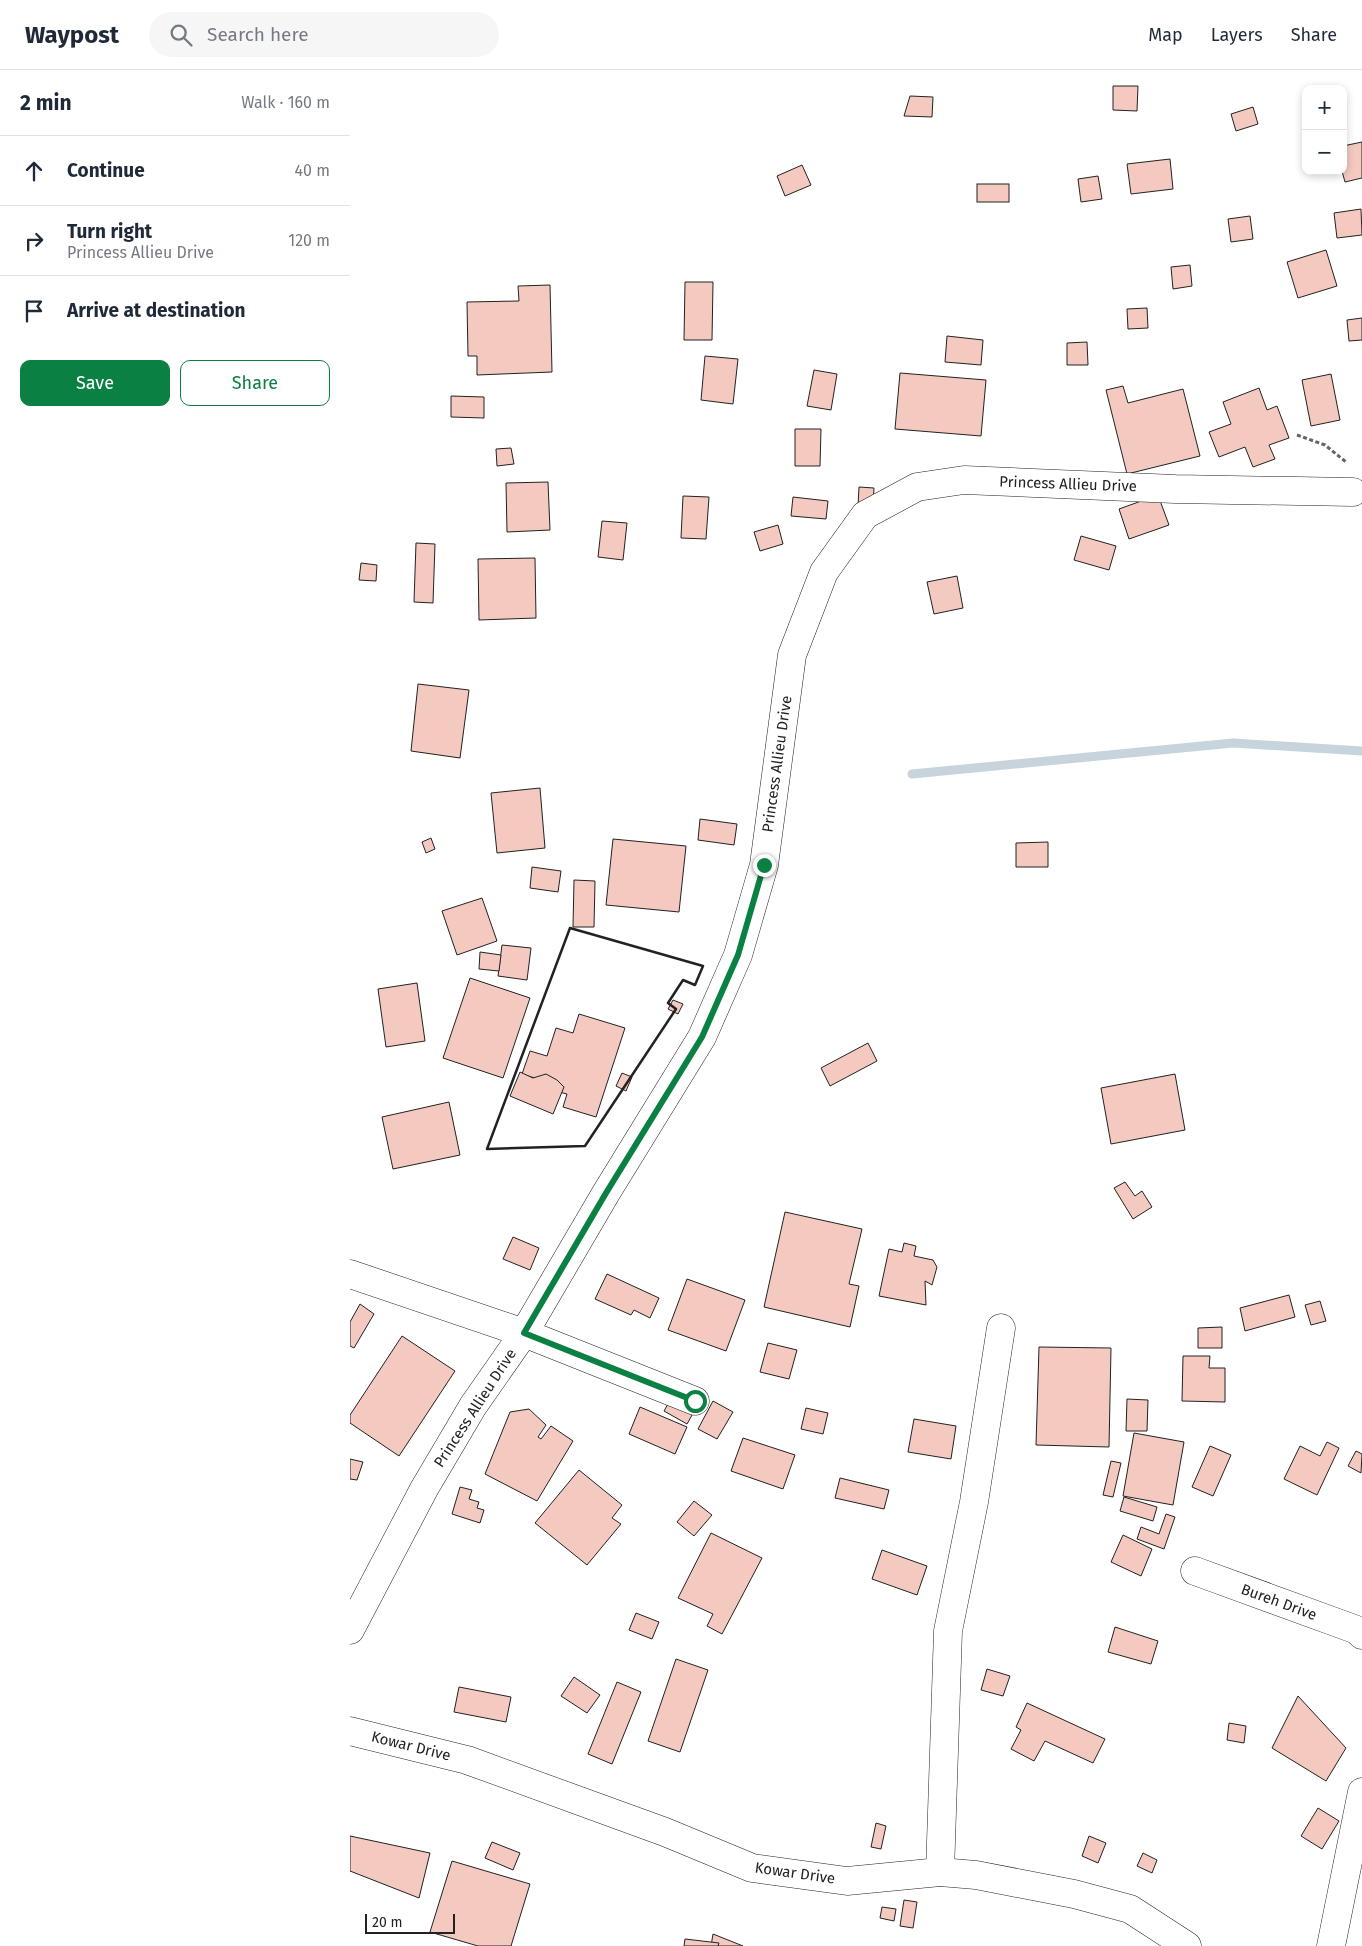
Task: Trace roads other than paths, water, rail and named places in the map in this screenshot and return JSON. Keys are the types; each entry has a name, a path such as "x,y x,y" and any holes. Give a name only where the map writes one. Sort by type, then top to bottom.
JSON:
{"street":[{"name":"Princess Allieu Drive","path":"350,1630 424,1489 473,1406 524,1333 606,1193 702,1037 738,955 764,865 792,655 824,572 865,515 917,487 964,480 1175,489 1352,479"},
{"path":"350,1274 524,1333 695,1401"},
{"path":"940,1872 948,1631 974,1502 1001,1328"},
{"name":"Bureh Drive","path":"1195,1571 1357,1630 1362,1635"},
{"name":"Kowar Drive","path":"350,1731 467,1760 664,1832 752,1868 847,1881 940,1872 976,1875 1074,1894 1130,1909 1186,1946"},
{"path":"1331,1946 1362,1792"}],"waterway":[{"path":"912,774 1233,743 1362,751"}]}
